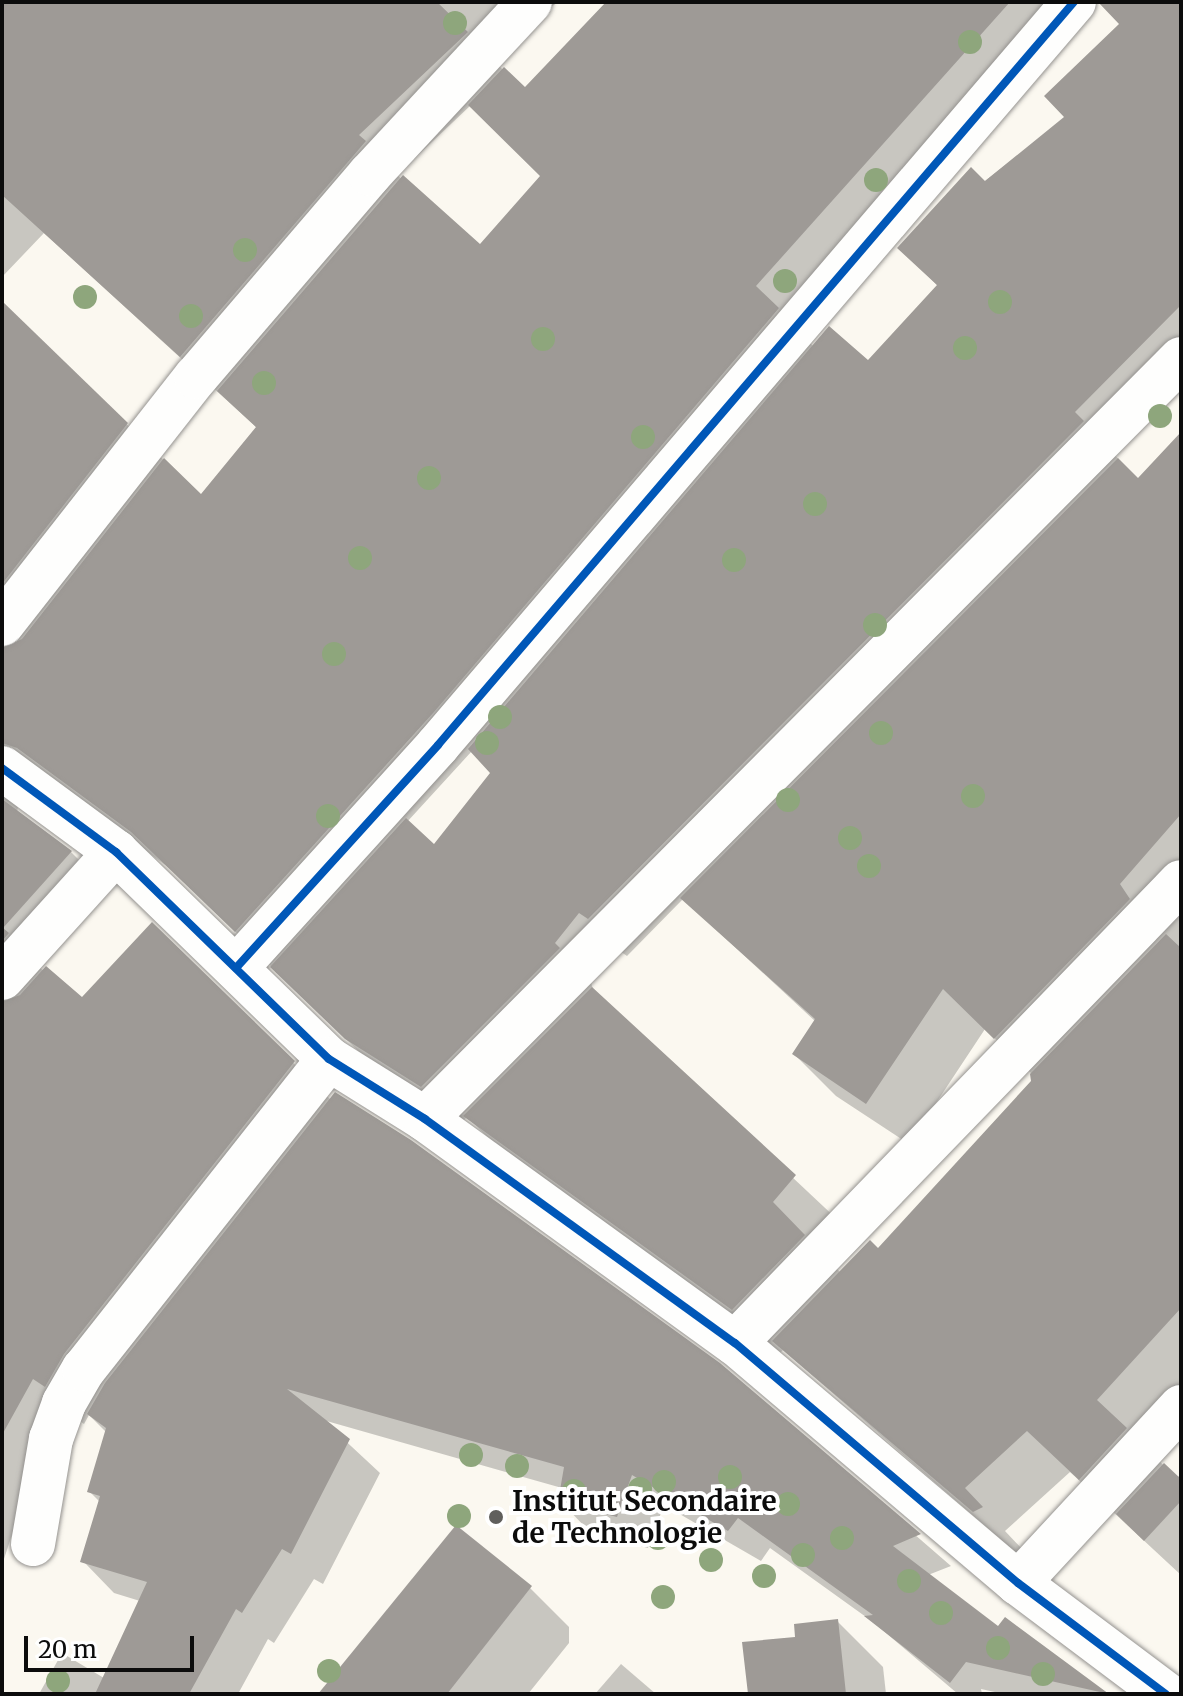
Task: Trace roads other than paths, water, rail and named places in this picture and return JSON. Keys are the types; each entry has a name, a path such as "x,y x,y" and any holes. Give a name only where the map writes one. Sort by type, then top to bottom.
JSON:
{"street":[{"path":"2,624 196,377 370,174 530,2"},
{"path":"236,968 438,745 1074,2"},
{"path":"425,1119 1181,359"},
{"path":"2,768 116,852 329,1059 425,1119 735,1343 1018,1583 1166,1694"},
{"path":"2,978 116,852"},
{"path":"735,1343 1181,882"},
{"path":"33,1544 51,1439 64,1403 84,1369 329,1059"},
{"path":"1018,1583 1181,1407"}],"place":[{"name":"Institut Secondaire de Technologie","path":"496,1517"}]}
